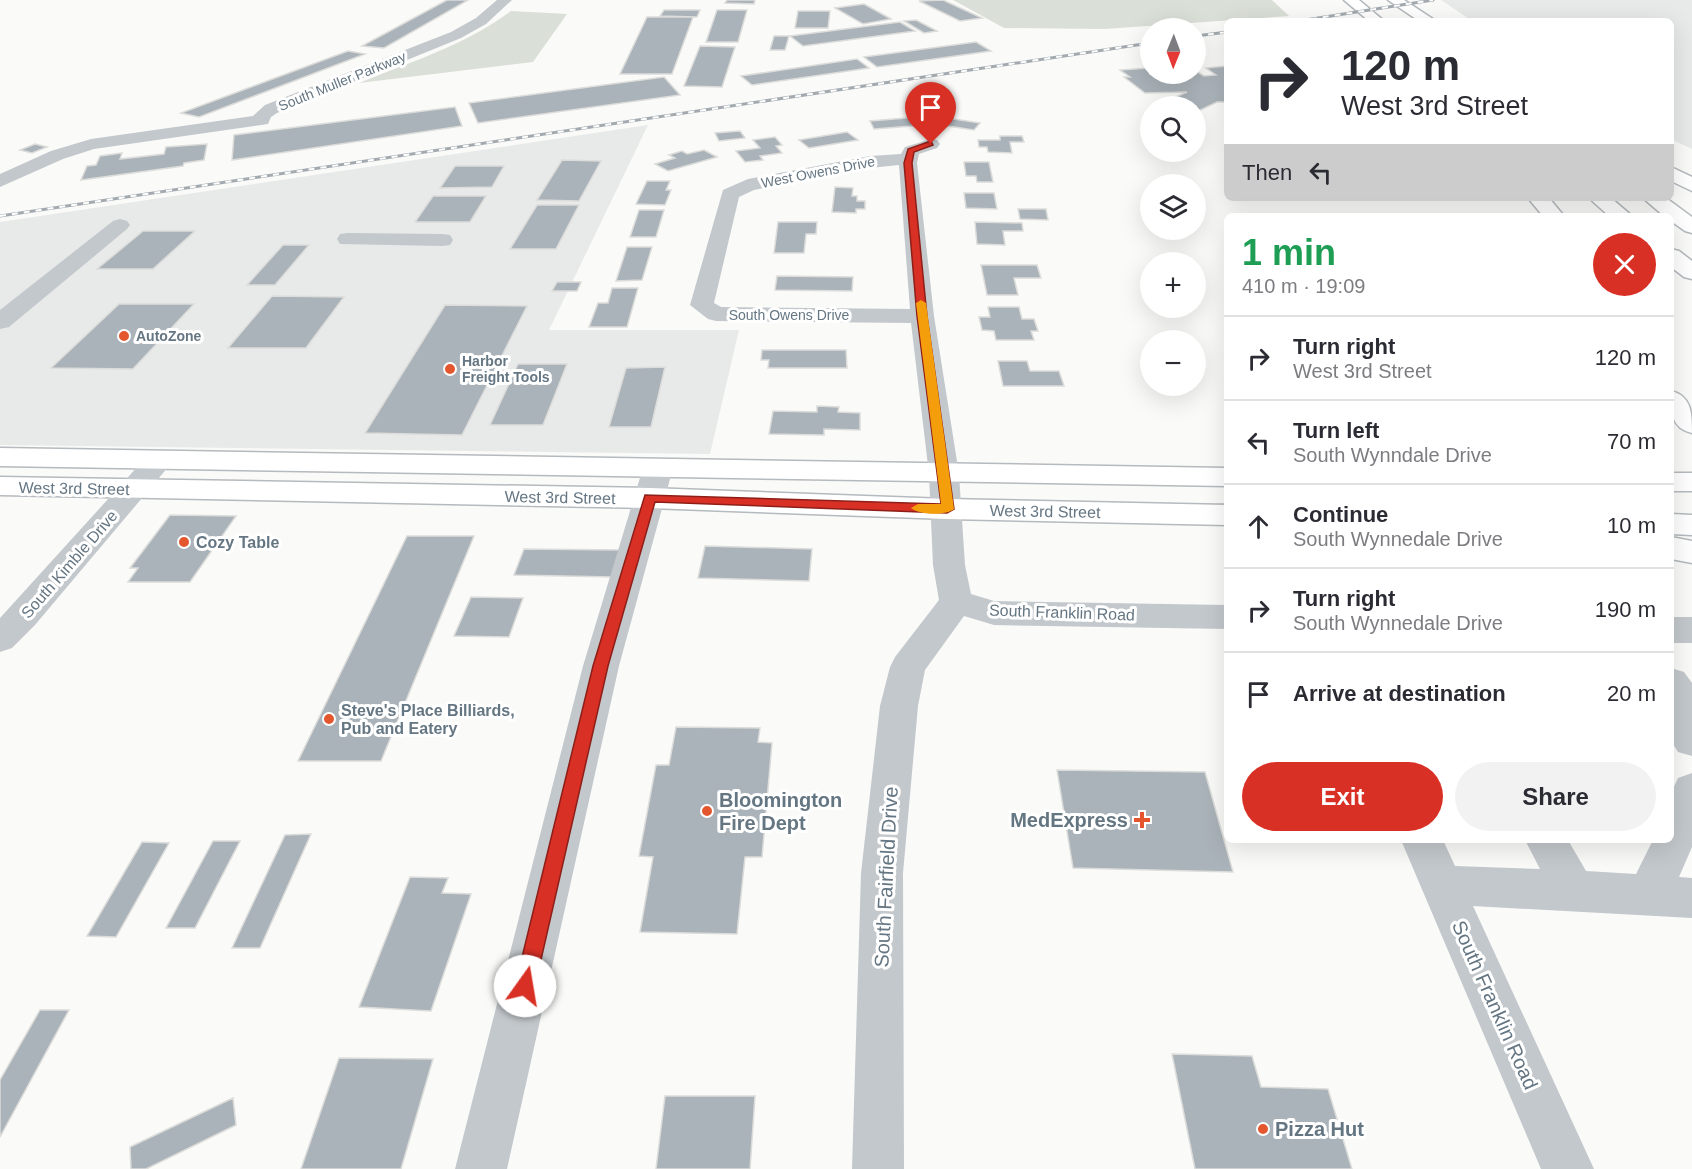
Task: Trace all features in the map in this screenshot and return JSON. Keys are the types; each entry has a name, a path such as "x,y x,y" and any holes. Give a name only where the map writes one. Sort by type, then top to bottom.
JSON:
{"main road":[{"path":"1351,0 1373,18"},
{"path":"1386,0 1411,18"},
{"path":"1395,0 1424,18"},
{"path":"1674,175 1692,185"},
{"path":"1541,201 1551,213"},
{"path":"1603,201 1618,213"},
{"path":"1657,201 1673,213"},
{"path":"1674,214 1692,227"},
{"path":"1674,258 1692,273"},
{"path":"1674,403 1692,425"},
{"name":"West 3rd Street","path":"0,457 159,460 654,483 947,509 1224,515"},
{"name":"West 3rd Street","path":"0,486 135,489 654,483 944,474 1224,477"},
{"path":"1674,482 1692,483"},
{"path":"1674,524 1692,525"},
{"path":"1674,549 1692,552"}],"street":[{"name":"South Muller Parkway","path":"0,181 57,155 91,144 262,120 262,115 271,109 456,34 481,21 505,0"},
{"path":"931,144 911,151 908,159 922,316 944,474 949,565 956,602"},
{"name":"West Owens Drive","path":"730,194 748,185 884,159 908,159"},
{"name":"South Owens Drive","path":"730,194 702,305 716,314 922,316"},
{"path":"0,322 120,225"},
{"path":"348,239 442,240"},
{"name":"South Kimble Drive","path":"0,639 23,616 159,460"},
{"path":"482,1169 601,666 654,483"},
{"name":"South Franklin Road","path":"956,602 994,613 1224,617"},
{"name":"South Fairfield Drive","path":"878,1169 882,873 899,706 908,667 956,602"},
{"path":"1674,630 1692,630"},
{"path":"1674,686 1692,712"},
{"path":"1674,715 1692,741"},
{"path":"1674,839 1692,790"},
{"name":"South Franklin Road","path":"1423,843 1568,1169"},
{"path":"1548,843 1573,890"},
{"path":"1648,895 1673,843"},
{"path":"1442,885 1573,890 1692,898"}],"shaded area":[{"path":"953,0 1272,0 1289,16 1224,18 1224,21 1206,22 1206,18 1140,18 1140,27 1105,29 1004,28"},
{"path":"1441,0 1692,0 1692,149 1674,140 1674,18 1468,18"},
{"path":"511,11 567,14 533,62 359,83 457,43"},
{"path":"648,125 549,330 739,330 710,454 0,445 0,222"}],"building":[{"path":"447,0 468,0 384,48 362,46"},
{"path":"727,0 755,0 754,4 725,3"},
{"path":"943,0 982,18 960,21 919,1"},
{"path":"864,4 891,19 863,24 835,8"},
{"path":"664,10 700,10 697,17 660,16"},
{"path":"717,10 747,10 738,42 706,42"},
{"path":"798,11 830,11 828,28 795,28"},
{"path":"647,17 693,17 672,74 620,74"},
{"path":"916,20 937,31 924,33 904,21"},
{"path":"900,22 915,31 803,46 790,36"},
{"path":"774,36 789,36 785,50 770,50"},
{"path":"976,42 991,51 877,67 864,57"},
{"path":"700,46 735,47 722,87 684,86"},
{"path":"348,51 365,54 199,117 181,113"},
{"path":"857,59 869,68 752,85 741,76"},
{"path":"1224,66 1224,102 1217,102 1206,107 1206,96 1178,96 1187,92 1145,93 1124,77 1130,77 1120,70 1140,69 1140,84 1206,84 1206,76 1216,75 1206,68"},
{"path":"664,77 680,95 478,123 469,103"},
{"path":"923,96 939,96 941,105 924,105"},
{"path":"455,107 462,126 232,160 234,135"},
{"path":"919,117 925,125 874,129 870,121"},
{"path":"941,117 980,123 974,130 934,124"},
{"path":"740,131 745,138 719,141 715,133"},
{"path":"847,132 858,140 809,148 799,140"},
{"path":"1000,136 1022,136 1024,142 1010,142 1012,153 988,152 987,147 979,147 978,140 1000,140"},
{"path":"775,137 782,145 776,146 782,153 760,156 763,160 745,162 736,151 760,148 753,140"},
{"path":"35,144 47,147 32,153 20,150"},
{"path":"207,144 204,160 184,163 183,166 81,180 87,166 96,165 100,156 122,153 120,159 164,154 166,147"},
{"path":"704,150 717,157 668,171 655,164 675,158 669,155 682,151 687,154"},
{"path":"562,160 601,161 579,201 537,200"},
{"path":"964,162 989,162 993,182 977,182 976,176 966,176"},
{"path":"455,166 504,166 492,187 440,188"},
{"path":"647,181 670,181 666,190 671,190 665,205 636,204"},
{"path":"835,187 853,188 852,196 857,196 857,201 865,201 865,209 856,209 856,213 832,212"},
{"path":"964,193 994,193 997,209 966,208"},
{"path":"433,196 486,196 470,222 415,222"},
{"path":"537,205 579,205 556,249 510,249"},
{"path":"1018,209 1046,209 1048,220 1020,219"},
{"path":"639,210 664,210 656,237 630,237"},
{"path":"778,222 817,222 816,234 806,234 804,253 774,253"},
{"path":"975,222 1022,223 1023,231 1003,231 1005,245 977,244"},
{"path":"143,231 195,231 153,269 97,269"},
{"path":"283,245 309,245 275,285 247,285"},
{"path":"627,247 652,247 642,280 616,281"},
{"path":"981,265 1037,265 1041,278 1014,278 1018,295 987,295"},
{"path":"777,276 853,277 852,291 775,290"},
{"path":"557,282 581,282 577,291 552,291"},
{"path":"612,288 638,288 627,327 589,327 598,303 608,303"},
{"path":"272,296 344,297 306,348 228,348"},
{"name":"AutoZone","path":"119,304 194,304 133,369 51,368"},
{"name":"Harbor Freight Tools","path":"445,305 527,306 462,435 365,433"},
{"path":"988,307 1019,307 1022,319 1034,319 1038,331 1031,331 1034,340 996,340 994,331 982,330 979,317 990,317"},
{"path":"762,350 846,350 847,368 768,368 769,360 761,360"},
{"path":"998,361 1027,361 1030,371 1059,371 1064,386 1003,386"},
{"path":"518,364 567,364 543,425 490,425"},
{"path":"665,367 651,427 609,427 626,368"},
{"path":"817,406 839,407 838,412 860,413 860,430 824,429 824,435 769,434 773,411 817,412"},
{"name":"Cozy Table","path":"170,515 236,516 190,582 128,582 138,568 130,568"},
{"path":"407,536 474,536 381,761 298,761"},
{"path":"705,546 812,549 809,581 698,578"},
{"path":"524,549 621,550 613,577 514,575"},
{"path":"471,597 523,598 509,637 454,636"},
{"name":"Bloomington Fire Dept","path":"676,727 760,728 758,742 772,743 762,857 745,857 737,934 640,932 653,857 639,856 656,765 669,765"},
{"name":"MedExpress","path":"1057,770 1205,772 1233,872 1073,868"},
{"path":"311,834 260,948 232,948 285,835"},
{"path":"213,841 240,841 195,928 166,928"},
{"path":"142,842 169,843 116,937 87,936"},
{"path":"410,877 448,878 442,893 471,894 431,1011 359,1007"},
{"path":"40,1010 69,1010 0,1137 0,1080"},
{"name":"Pizza Hut","path":"1172,1054 1252,1056 1261,1087 1328,1089 1352,1169 1195,1169"},
{"path":"339,1058 433,1059 401,1169 301,1169"},
{"path":"665,1096 755,1096 750,1169 656,1169"},
{"path":"233,1098 236,1125 146,1169 131,1169 130,1147"}],"railway":[{"path":"1318,18 1433,0"},
{"path":"1206,35 1224,32"},
{"path":"0,216 1140,45"}],"slow traffic":[{"path":"918,508 947,509 921,303"}],"place":[{"name":"AutoZone","path":"124,336"},
{"name":"Harbor Freight Tools","path":"450,369"},
{"name":"Cozy Table","path":"184,542"},
{"name":"Steve's Place Billiards, Pub and Eatery","path":"329,719"},
{"name":"Bloomington Fire Dept","path":"707,811"},
{"name":"MedExpress","path":"1142,820"},
{"name":"Pizza Hut","path":"1263,1129"}],"route":[{"path":"525,986 601,666 650,498 947,509 922,316 908,163 908,155 911,151 931,144"}]}
